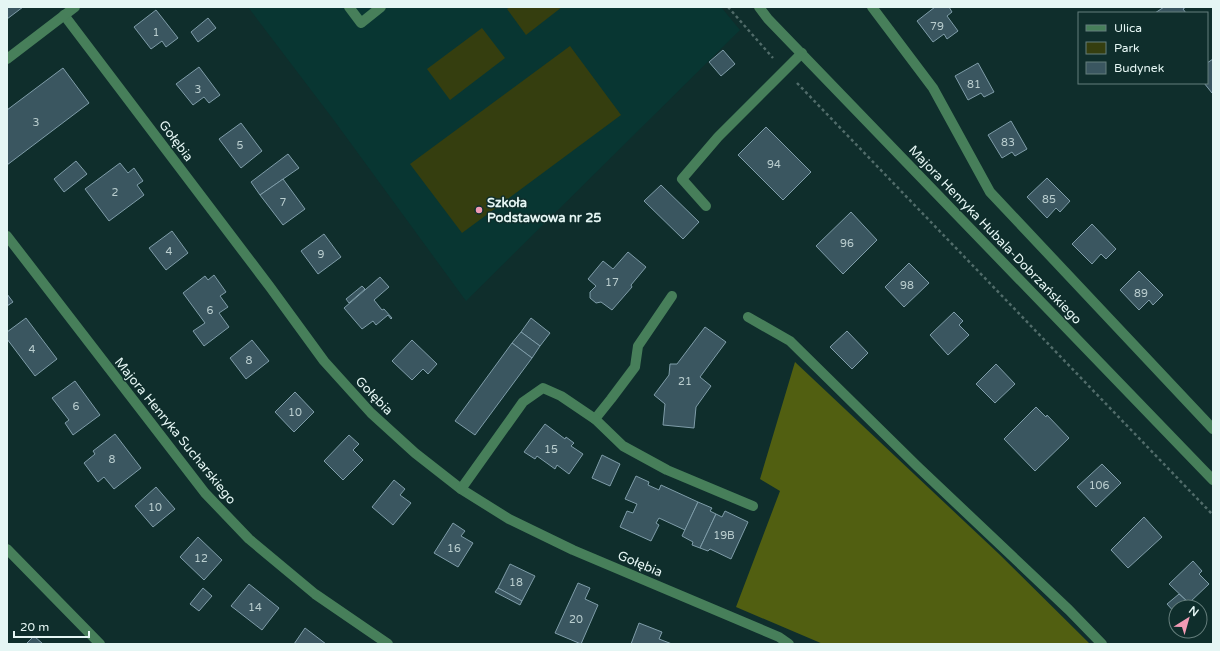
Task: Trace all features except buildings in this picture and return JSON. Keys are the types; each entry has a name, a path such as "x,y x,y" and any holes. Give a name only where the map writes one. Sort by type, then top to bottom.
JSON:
{"street":[{"path":"7,59 75,7"},
{"path":"349,7 361,23 381,7"},
{"name":"Majora Henryka Hubala-Dobrzańskiego","path":"758,7 1213,480"},
{"path":"872,7 933,88 990,192 1213,429"},
{"name":"Gołębia","path":"64,15 266,281 324,361 371,413 415,453 461,489 508,519 573,550 779,637 789,644"},
{"path":"706,206 682,179 718,137 784,70 802,54"},
{"name":"Majora Henryka Sucharskiego","path":"7,236 205,493 249,539 315,594 388,644"},
{"path":"595,419 612,399 635,367 638,346 672,296"},
{"path":"748,317 790,341 917,466 1069,610 1102,644"},
{"path":"461,489 523,402 543,388 561,396 595,419 623,446 667,470 753,506"},
{"path":"7,549 100,644"}],"path":[{"path":"728,7 784,70 1213,515"}],"shaded area":[{"name":"Szkoła Podstawowa nr 25","path":"248,7 721,7 740,30 466,301 333,119"}],"green space":[{"path":"510,7 562,7 526,35 507,9"},
{"path":"482,28 505,58 450,100 427,69"},
{"path":"570,46 621,115 462,233 410,164"},
{"path":"795,362 999,554 1090,644 823,644 736,607 780,491 760,479"}],"place":[{"name":"Szkoła Podstawowa nr 25","path":"479,210"}]}
